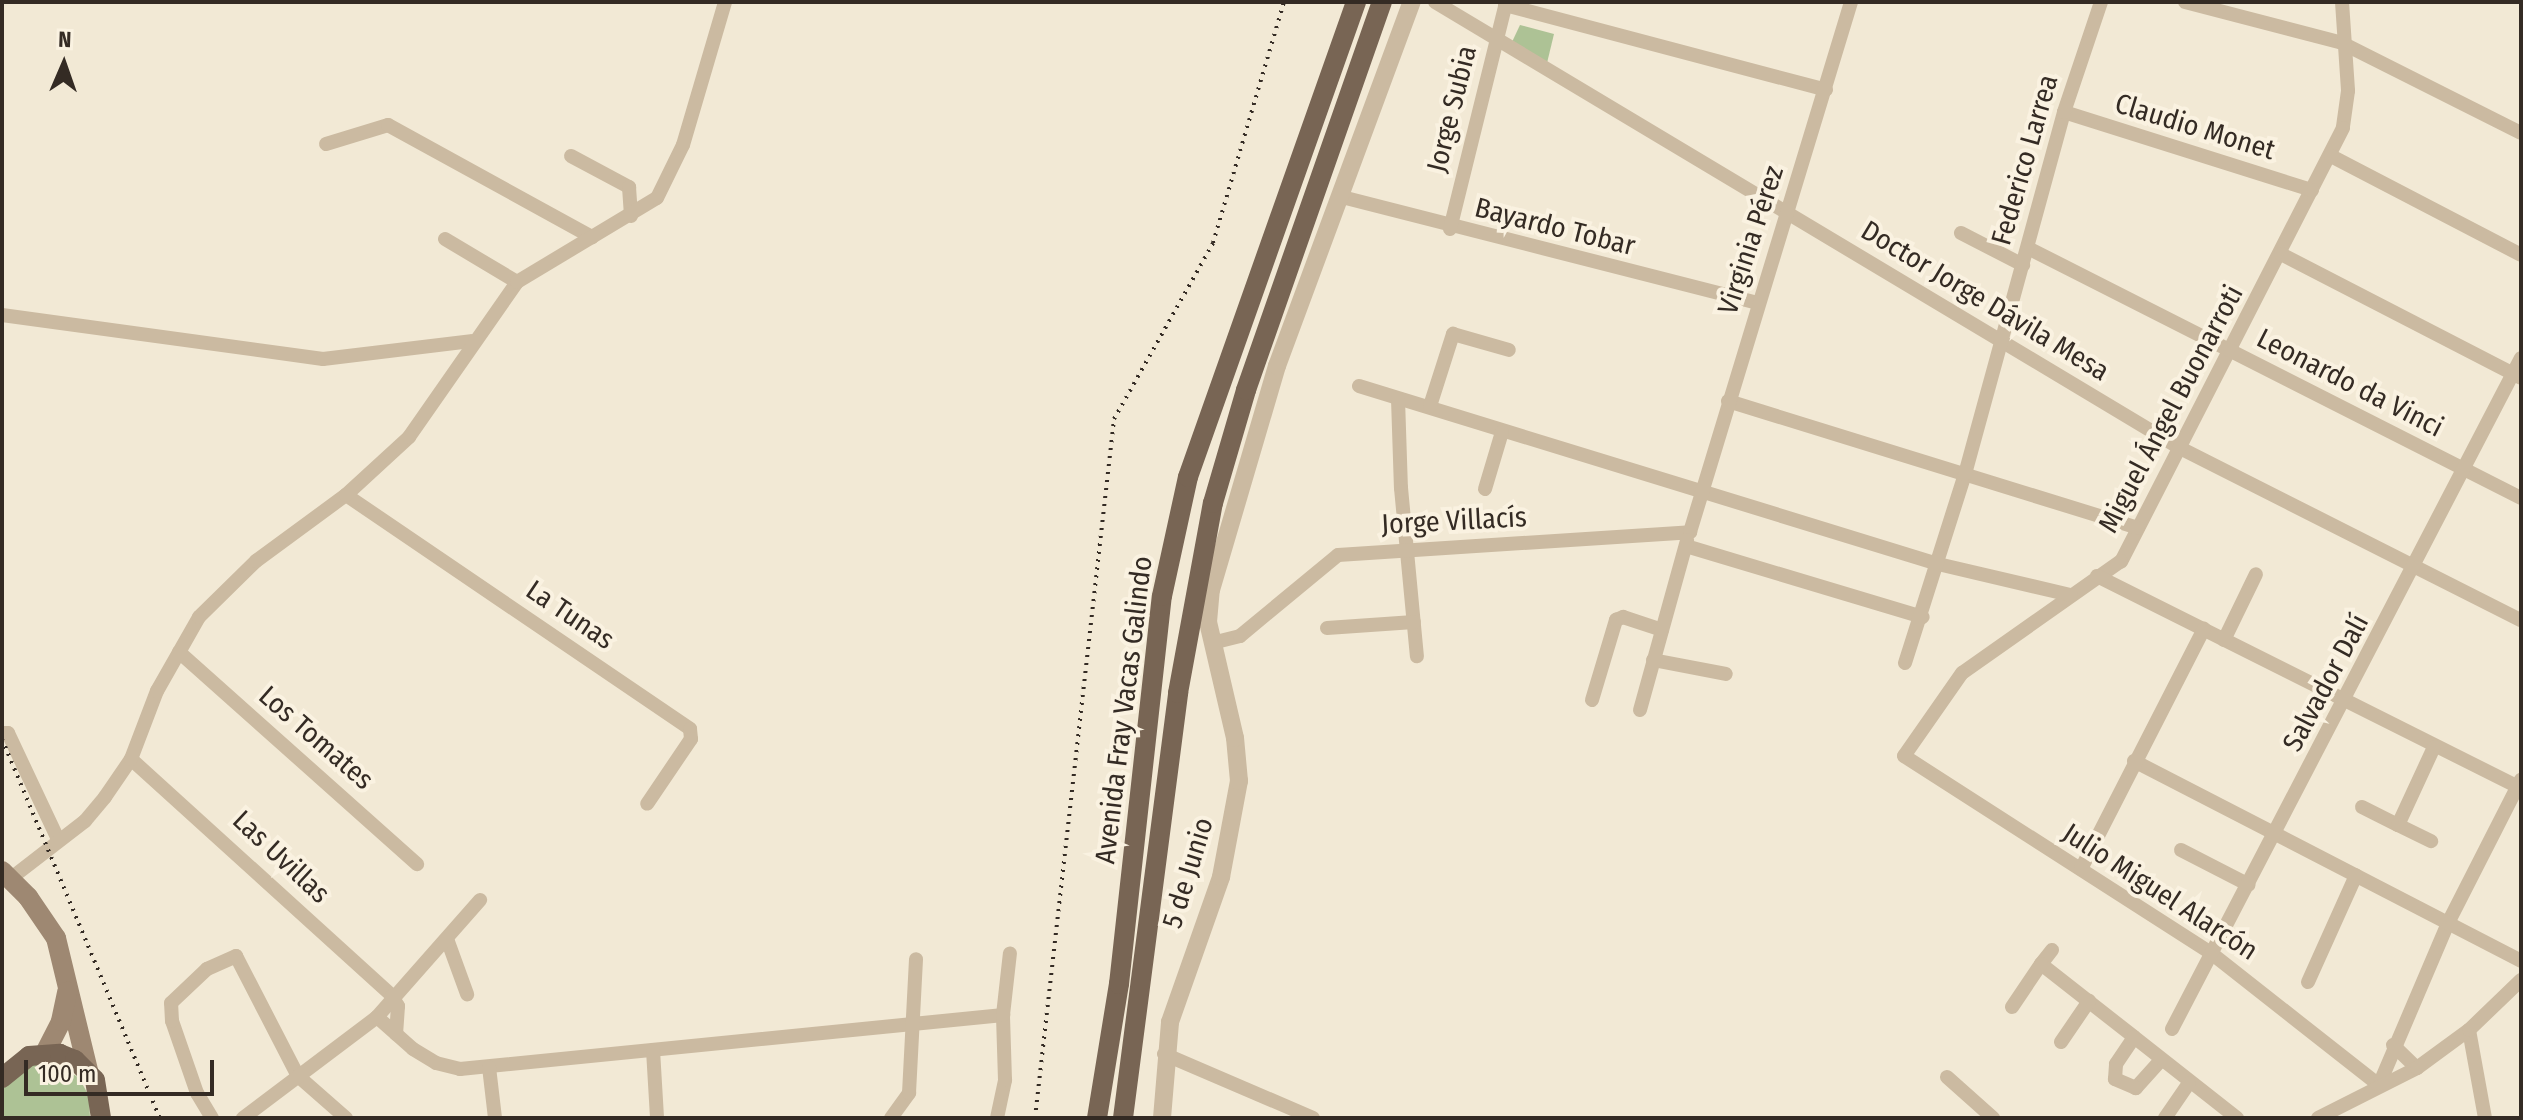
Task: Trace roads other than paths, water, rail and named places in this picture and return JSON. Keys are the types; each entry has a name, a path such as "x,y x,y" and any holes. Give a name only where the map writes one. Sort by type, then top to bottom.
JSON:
{"main road":[{"name":"Avenida Fray Vacas Galindo","path":"1097,1118 1119,984 1162,596 1188,477 1356,2"},
{"name":"Avenida Fray Vacas Galindo","path":"1123,1118 1178,693 1213,503 1246,390 1382,2"},
{"path":"6,875 48,922 68,984 88,1070 103,1113"},
{"path":"45,1053 61,1021 68,984"},
{"path":"3,1076 29,1056 45,1053 75,1060 88,1070"}],"street":[{"path":"6,875 57,837 85,821 131,759 157,691 199,617 256,561 346,495 409,437 471,341 517,282 657,198 683,145 725,2"},
{"name":"5 de Junio","path":"1162,1118 1164,1054 1177,995 1221,877 1239,781 1235,738 1212,643 1211,590 1277,366 1412,2"},
{"name":"Doctor Jorge Dávila Mesa","path":"1435,2 2180,448 2521,620"},
{"name":"Virginia Pérez","path":"1700,494 1851,2"},
{"name":"Federico Larrea","path":"1905,663 1923,617 1965,474 2064,112 2101,2"},
{"path":"2185,2 2342,43 2521,133"},
{"name":"Miguel Ángel Buonarroti","path":"1904,756 1962,673 2121,561 2331,156 2347,109 2342,2"},
{"path":"1506,3 1826,90"},
{"name":"Jorge Subia","path":"1450,229 1506,3"},
{"name":"Claudio Monet","path":"2064,112 2312,190"},
{"path":"326,144 388,125 592,237"},
{"path":"571,156 629,187 631,216"},
{"path":"2331,156 2521,255"},
{"name":"Bayardo Tobar","path":"1342,197 1450,229 1757,303"},
{"path":"1961,233 2023,265"},
{"path":"445,239 517,282"},
{"name":"Leonardo da Vinci","path":"2028,248 2521,498"},
{"path":"2281,254 2518,376"},
{"path":"2,315 323,359 471,341"},
{"path":"1430,406 1453,334 1509,350"},
{"name":"Salvador Dalí","path":"2172,1029 2346,703 2464,471 2518,376 2521,358"},
{"path":"1359,386 1700,494 1938,564 2070,595"},
{"path":"1398,399 1401,488 1417,656"},
{"path":"1728,401 2138,528"},
{"path":"1485,489 1502,432"},
{"path":"1640,710 1700,494"},
{"name":"La Tunas","path":"346,495 690,729 691,739 647,804"},
{"path":"1688,539 1923,617"},
{"name":"Jorge Villacís","path":"1212,643 1240,636 1338,555 1688,539"},
{"path":"2224,640 2256,574"},
{"path":"2097,576 2434,747 2520,785 2448,923 2393,1045 2379,1085"},
{"path":"1592,700 1616,620 1623,617 1662,630"},
{"path":"1327,628 1414,622"},
{"path":"2081,869 2204,629"},
{"name":"Los Tomates","path":"179,652 417,864"},
{"path":"1653,660 1726,674"},
{"path":"2,733 8,733 57,837"},
{"path":"2398,825 2434,747"},
{"name":"Julio Miguel Alarcón","path":"1904,756 2211,953 2379,1085"},
{"name":"Las Uvillas","path":"131,759 392,996"},
{"path":"2134,761 2521,961"},
{"path":"2362,807 2431,841"},
{"path":"2181,850 2249,885"},
{"path":"2308,982 2356,875"},
{"path":"243,1118 377,1017 392,996 480,900"},
{"path":"447,939 467,994"},
{"path":"2012,1007 2052,950"},
{"path":"997,1118 1005,1080 1003,1015 1010,953"},
{"path":"212,1118 177,1035 171,1003 176,993 229,956 242,960 298,1076 346,1118"},
{"path":"891,1118 909,1093 916,959"},
{"path":"2041,964 2237,1118"},
{"path":"2318,1118 2417,1068 2469,1030 2521,980"},
{"path":"392,996 398,1006 396,1034"},
{"path":"2061,1042 2089,1001"},
{"path":"377,1017 436,1063 489,1067 1003,1015"},
{"path":"2469,1030 2485,1118"},
{"path":"2134,1037 2116,1064 2115,1079 2136,1088 2161,1060"},
{"path":"2393,1045 2417,1068"},
{"path":"653,1050 657,1118"},
{"path":"1164,1054 1296,1115 1313,1118"},
{"path":"489,1067 495,1118"},
{"path":"1947,1077 1993,1118"},
{"path":"2165,1118 2189,1083"}],"railway":[{"path":"1035,1118 1114,419 1213,243 1284,2"},
{"path":"2,739 160,1118"}]}
